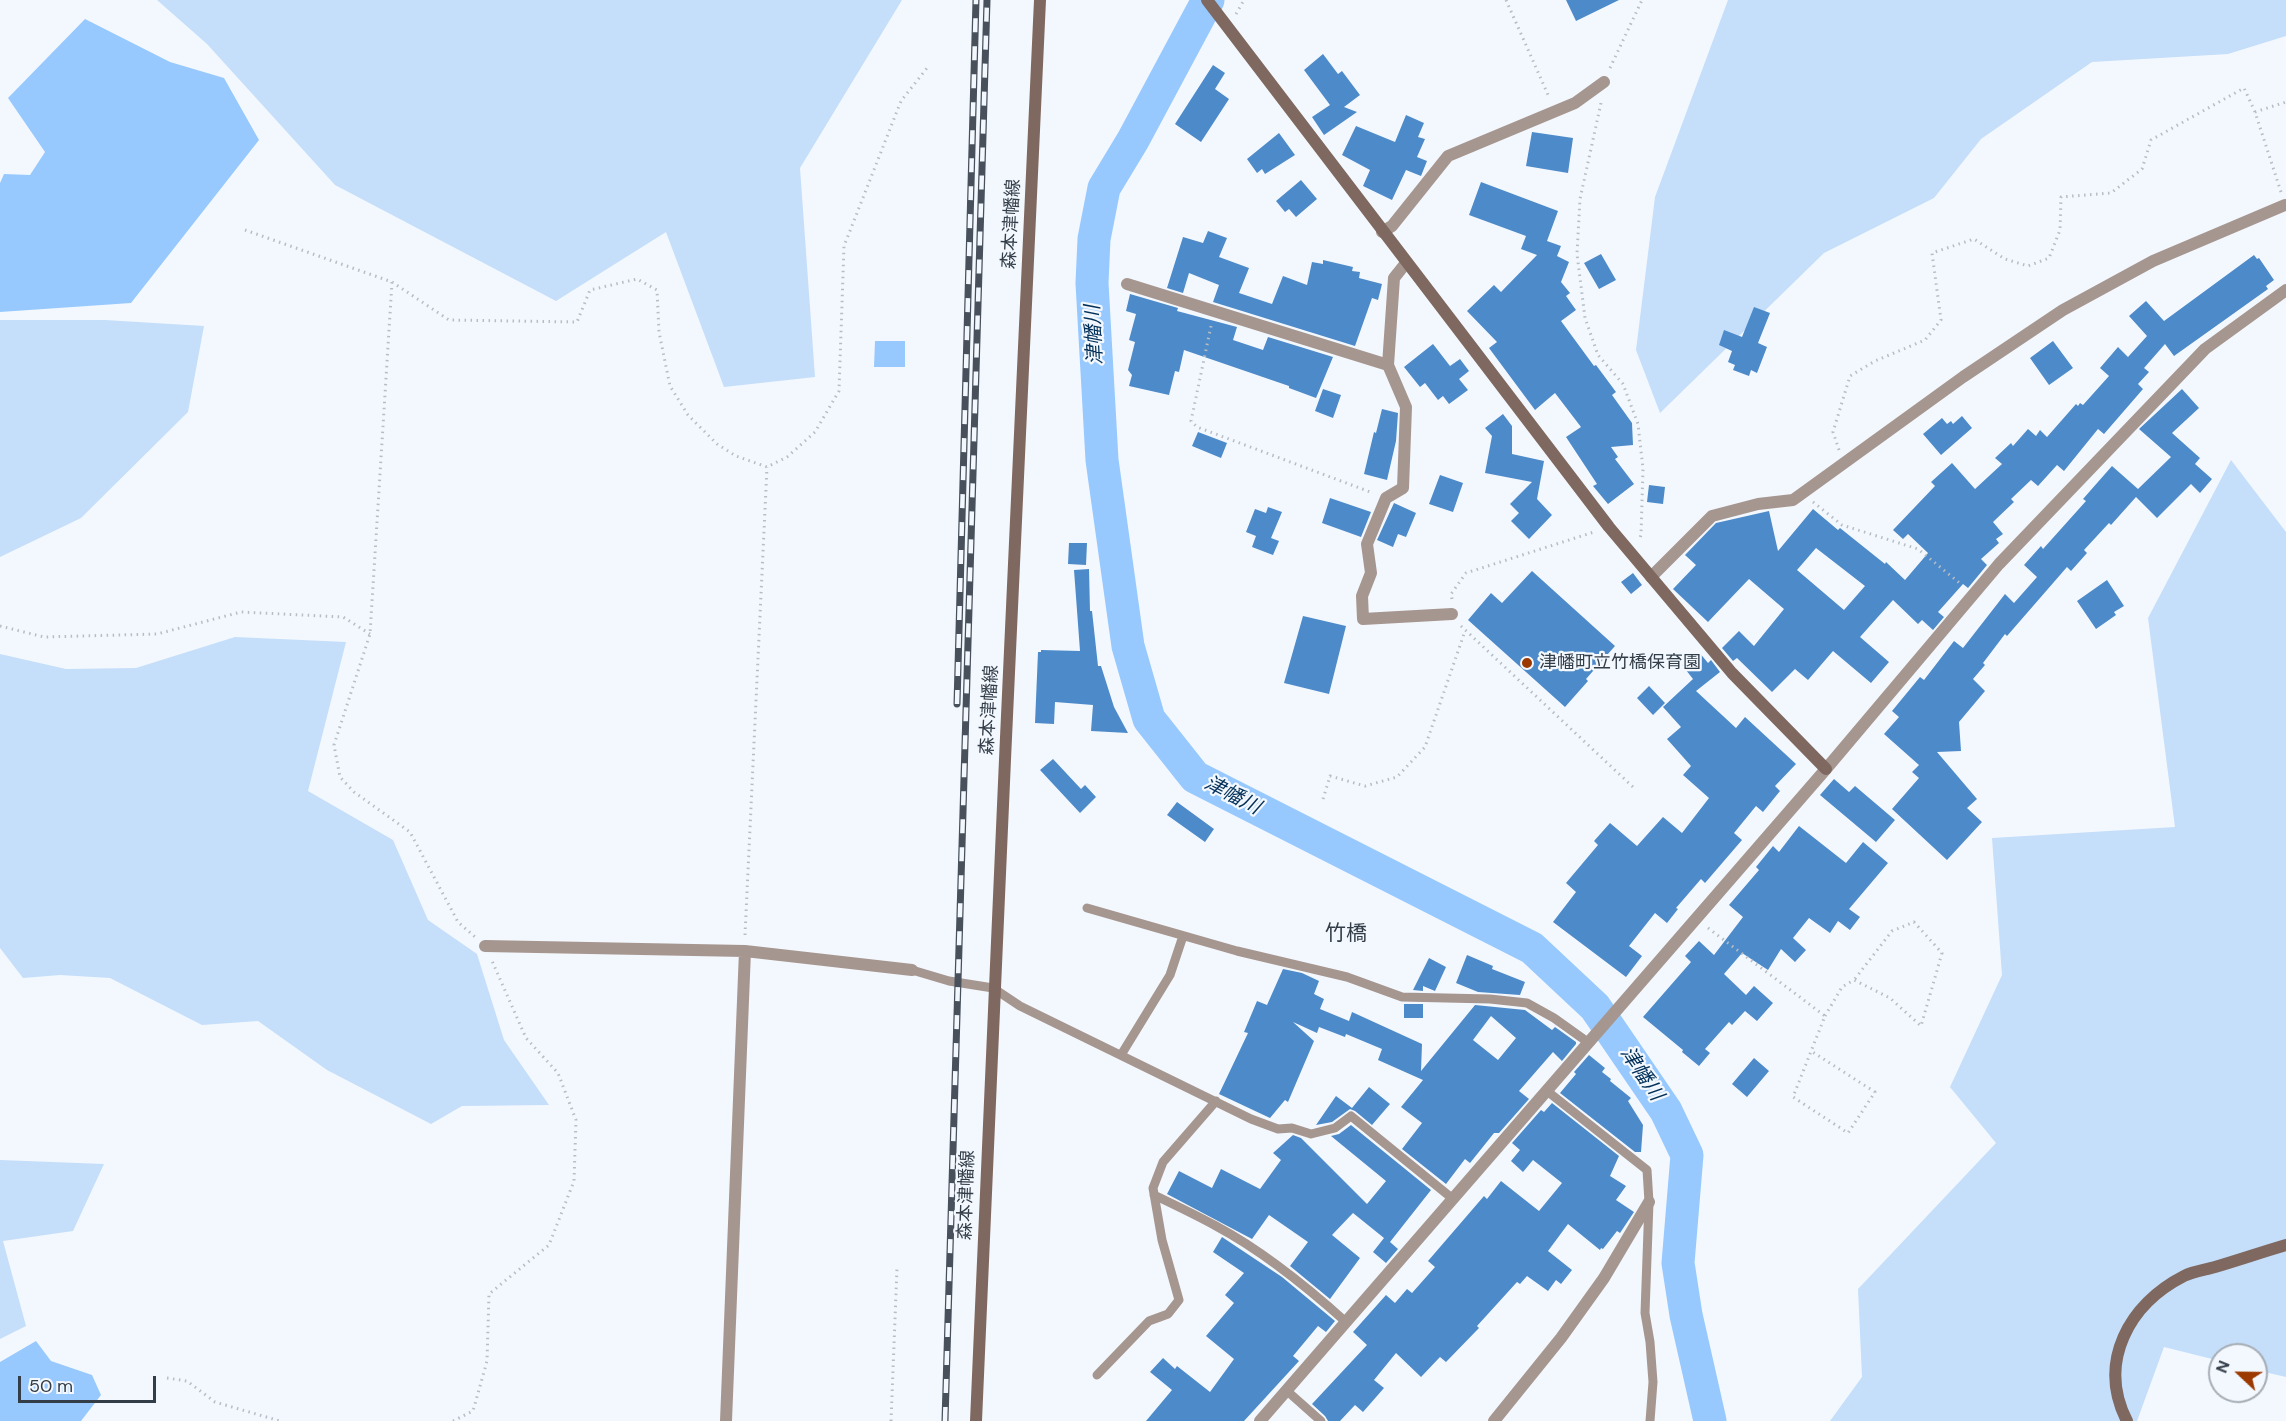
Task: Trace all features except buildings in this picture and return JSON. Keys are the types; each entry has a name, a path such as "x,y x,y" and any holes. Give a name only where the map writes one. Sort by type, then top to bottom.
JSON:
{"main road":[{"name":"森本津幡線","path":"976,1421 993,988 1010,686 1040,0"},
{"path":"1207,0 1382,232 1633,557 1732,673 1826,769"},
{"path":"2127,1421 2114,1379 2120,1346 2133,1318 2155,1294 2186,1275 2286,1245"}],"street":[{"path":"1382,232 1392,226 1448,156 1575,103 1604,82"},
{"path":"1651,577 1712,516 1758,504 1793,500 1963,377 2063,310 2153,261 2285,205"},
{"path":"1406,263 1394,278 1388,365 1406,406 1403,488 1386,498 1367,544 1371,573 1362,596 1363,619 1452,614"},
{"path":"1127,284 1388,365"},
{"path":"1260,1421 1826,769 2000,564 2205,349 2286,290"},
{"path":"485,946 745,951 912,970"},
{"path":"726,1421 745,951"},
{"path":"1494,1421 1604,1278 1649,1202"}],"lane":[{"path":"1087,908 1183,936 1347,977 1402,997 1490,999 1527,1003 1554,1018 1589,1043"},
{"path":"1121,1055 1170,975 1183,936"},
{"path":"912,970 949,981 993,988 1020,1006 1278,1129 1292,1128 1311,1134 1335,1128 1352,1116 1453,1199"},
{"path":"1547,1091 1647,1170 1649,1202 1645,1313 1653,1382 1650,1421"},
{"path":"1097,1375 1149,1321 1168,1314 1179,1300 1162,1240 1153,1188 1163,1162 1216,1101"},
{"path":"1154,1195 1227,1232 1286,1271 1346,1322"},
{"path":"1286,1390 1321,1421"}],"path":[{"path":"1506,0 1555,111"},
{"path":"1633,557 1641,535 1643,469 1638,424 1623,384 1598,355 1585,318 1577,254 1580,199 1597,127 1604,82 1642,0"},
{"path":"245,230 392,282 449,320 577,322 590,290 637,279 657,290 660,332 670,386 687,415 717,444 736,456 767,467 787,457 815,432 839,391 844,246 901,101 927,68"},
{"path":"1843,464 1833,432 1850,376 1875,361 1925,340 1941,320 1932,253 1974,239 2005,259 2028,266 2049,258 2060,230 2061,197 2110,193 2142,169 2151,140 2244,88 2256,114 2285,205"},
{"path":"2256,114 2255,112 2286,102"},
{"path":"392,282 370,634 334,746 340,777 354,792 410,832 458,922 485,946 526,1038 558,1073 576,1120 574,1181 549,1245 489,1294 487,1361 473,1412 453,1421"},
{"path":"1214,310 1191,421 1197,427 1386,498"},
{"path":"745,951 767,467"},
{"path":"1802,493 1842,525 1918,549 1974,594"},
{"path":"1609,527 1466,573 1451,594 1452,614 1466,631 1633,787"},
{"path":"0,626 44,637 157,634 241,612 343,617 370,634"},
{"path":"1323,799 1330,776 1365,786 1397,777 1425,747 1466,631"},
{"path":"1696,919 1825,1016"},
{"path":"1811,1051 1875,1092 1848,1133 1793,1097 1811,1051 1825,1016 1842,987 1854,980 1892,932 1914,922 1942,953 1921,1026 1890,998 1854,980"},
{"path":"891,1421 897,1268"},
{"path":"167,1378 188,1381 215,1402 280,1421"}],"shaded area":[{"path":"157,0 902,0 800,168 815,377 724,387 666,232 556,301 335,185 207,44"},
{"path":"1728,0 2286,0 2286,36 2228,54 2092,62 1981,139 1934,198 1824,253 1660,413 1636,350 1655,197"},
{"path":"0,320 105,320 204,326 188,412 81,518 0,557"},
{"path":"2231,460 2286,532 2286,1377 2268,1373 2268,1343 2208,1343 2208,1358 2164,1347 2137,1421 1830,1421 1862,1377 1858,1289 1996,1143 1950,1087 2002,975 1992,838 2175,827 2148,618"},
{"path":"235,637 346,642 308,791 393,840 428,920 477,954 504,1040 549,1105 462,1106 431,1124 327,1070 258,1021 202,1025 110,978 60,975 23,978 0,948 0,654 66,669 136,668"},
{"path":"0,1160 104,1164 73,1231 3,1241 26,1326 0,1339"}],"water":[{"path":"85,19 170,62 224,78 259,140 131,303 0,312 0,183 4,174 30,175 45,152 8,98"},
{"path":"875,341 905,341 905,367 874,367"},
{"path":"36,1341 51,1361 92,1375 101,1395 81,1421 0,1421 0,1362"}],"waterway":[{"name":"津幡川","path":"1208,0 1133,140 1104,188 1094,239 1092,283 1102,460 1128,646 1149,719 1195,777 1532,948 1595,1007 1666,1111 1687,1155 1678,1263 1686,1315 1710,1421"}],"railway":[{"path":"957,704 976,0"},
{"path":"945,1421 987,0"}],"place":[{"name":"津幡町立竹橋保育園","path":"1527,663"}],"district":[{"name":"竹橋","path":"1346,934"}]}
